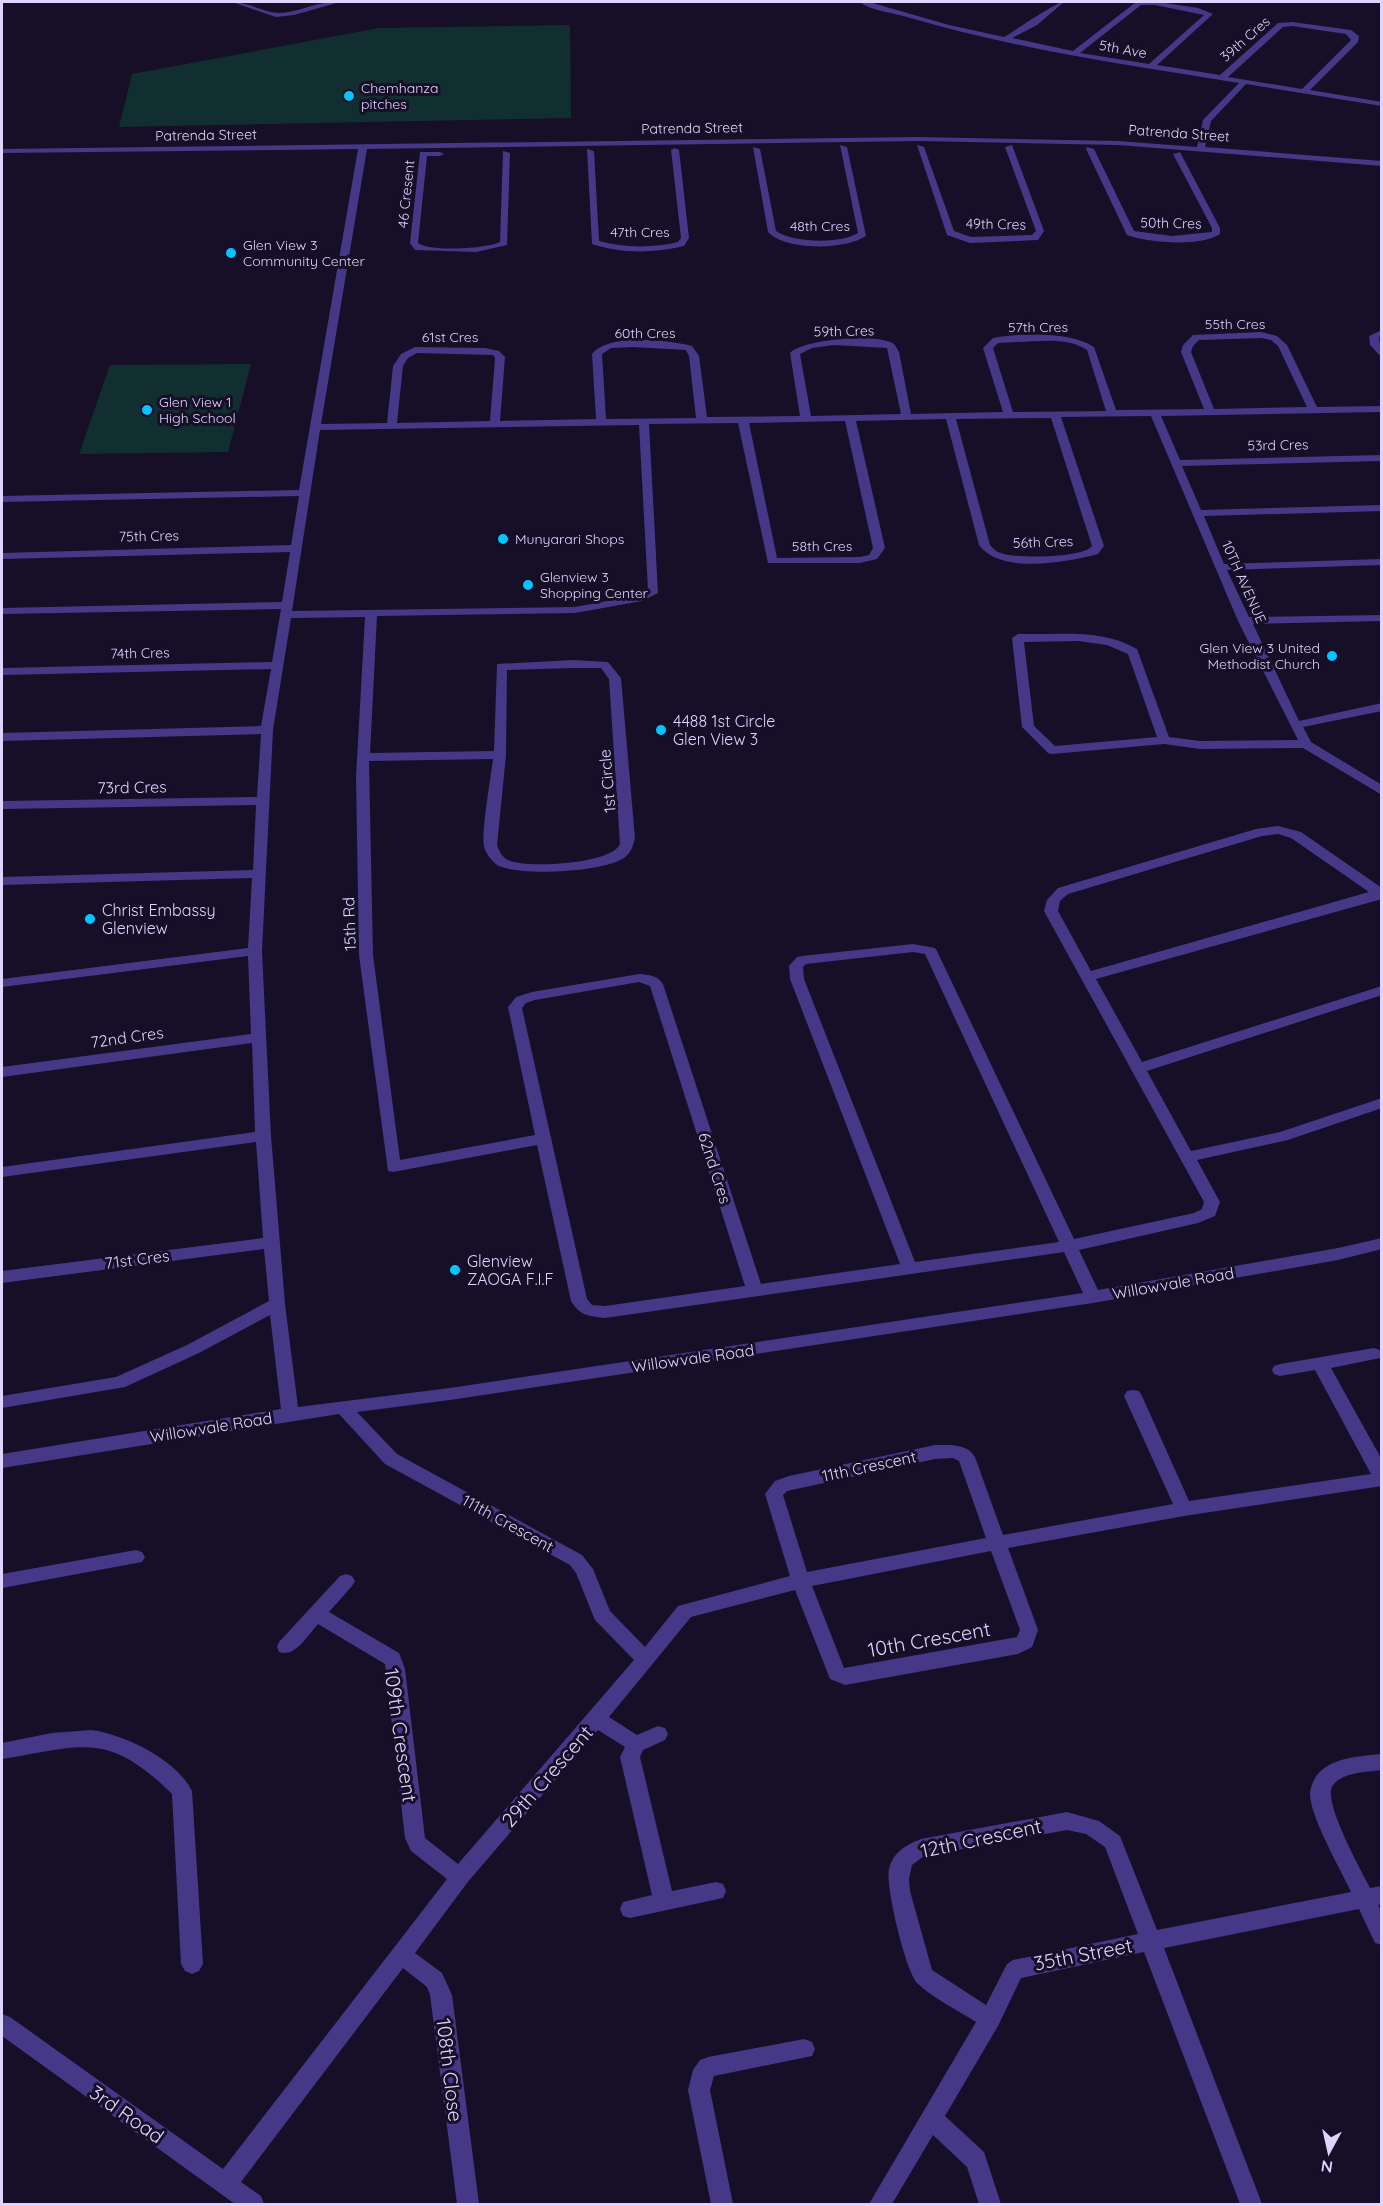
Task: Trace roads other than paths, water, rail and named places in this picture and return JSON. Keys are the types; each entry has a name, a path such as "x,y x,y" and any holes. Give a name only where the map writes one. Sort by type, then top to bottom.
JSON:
{"street":[{"path":"235,2 276,15 294,13 336,2"},
{"name":"5th Ave","path":"863,2 948,27 1074,54 1244,83 1381,103"},
{"path":"1004,40 1034,23 1061,2"},
{"path":"1074,54 1139,3 1166,5 1209,14 1150,67"},
{"name":"39th Cres","path":"1221,79 1281,25 1292,24 1348,32 1355,36 1355,40 1304,91"},
{"path":"1201,148 1206,120 1244,83"},
{"name":"Patrenda Street","path":"2,151 919,139 1061,141 1178,150 1201,148 1382,164"},
{"path":"290,1414 277,1304 257,1038 255,951 258,874 267,730 304,493 363,146"},
{"path":"506,153 843,147 1178,150"},
{"name":"48th Cres","path":"756,148 774,236 795,242 843,242 855,240 863,234 843,147"},
{"name":"49th Cres","path":"920,147 950,233 970,240 1035,238 1040,231 1009,147"},
{"name":"50th Cres","path":"1090,149 1130,233 1144,238 1206,237 1216,234 1216,228 1178,150"},
{"name":"47th Cres","path":"590,151 595,242 613,247 668,246 681,244 685,238 675,150"},
{"name":"46 Cresent","path":"506,153 504,243 487,249 423,249 415,246 423,154 506,153"},
{"path":"1382,333 1374,336 1382,355"},
{"name":"55th Cres","path":"1210,412 1186,352 1188,345 1196,337 1261,335 1274,338 1282,345 1313,410"},
{"name":"57th Cres","path":"1009,416 988,348 996,340 1070,339 1086,343 1091,349 1112,414"},
{"name":"59th Cres","path":"806,419 795,353 798,348 812,344 857,343 879,343 890,346 894,352 908,418"},
{"name":"60th Cres","path":"601,422 597,354 603,348 613,345 663,344 689,348 694,356 702,421"},
{"name":"61st Cres","path":"392,426 398,366 404,356 415,350 485,351 500,357 495,424"},
{"path":"316,427 1382,409"},
{"name":"10TH AVENUE","path":"1155,414 1244,621 1306,744"},
{"name":"56th Cres","path":"950,417 985,545 992,554 1006,559 1077,557 1094,552 1098,546 1055,415"},
{"name":"58th Cres","path":"743,420 771,561 860,560 873,556 879,548 850,419"},
{"path":"2,611 287,610 371,613 575,610 642,598 654,591 645,422"},
{"name":"53rd Cres","path":"1176,463 1382,458"},
{"path":"2,499 304,493"},
{"path":"1197,513 1382,508"},
{"name":"75th Cres","path":"2,556 297,548"},
{"path":"1220,567 1382,562"},
{"name":"15th Rd","path":"371,613 362,777 366,955 393,1167 542,1139"},
{"path":"1244,621 1382,618"},
{"path":"1164,740 1133,652 1125,645 1105,640 1018,638 1028,727 1052,750 1164,740 1200,745 1306,744 1382,791"},
{"name":"74th Cres","path":"2,671 278,665"},
{"name":"1st Circle","path":"604,665 615,678 628,838 626,849 615,858 587,864 519,867 504,863 494,855 490,844 500,755 501,667 604,665"},
{"path":"1297,725 1382,707"},
{"path":"2,737 267,730"},
{"path":"364,757 500,755"},
{"name":"73rd Cres","path":"2,805 263,801"},
{"path":"754,1292 1069,1246 1177,1225 1209,1212 1212,1202 1051,911 1054,900 1063,891 1238,839 1278,830 1296,835 1380,894"},
{"path":"2,881 258,874"},
{"path":"1086,977 1380,894"},
{"path":"910,1269 797,979 796,966 802,960 913,948 930,951 1093,1297"},
{"path":"2,983 255,951"},
{"name":"62nd Cres","path":"639,978 654,981 754,1292 605,1312 587,1310 579,1301 542,1139 515,1007 517,1004 532,996 639,978"},
{"path":"1137,1069 1382,990"},
{"name":"72nd Cres","path":"2,1072 257,1038"},
{"path":"1187,1157 1283,1136 1382,1103"},
{"path":"2,1172 263,1136"},
{"name":"71st Cres","path":"2,1277 273,1242"},
{"name":"Willowvale Road","path":"2,1461 290,1414 496,1388 1093,1297 1306,1260 1382,1244"},
{"path":"2,1402 119,1383 193,1349 277,1304"},
{"path":"1280,1370 1374,1354"},
{"path":"1320,1363 1382,1478"},
{"path":"1133,1396 1184,1509"},
{"name":"111th Crescent","path":"343,1408 392,1459 576,1560 584,1569 602,1615 646,1660"},
{"name":"11th Crescent","path":"801,1581 774,1494 776,1489 789,1483 935,1452 955,1451 966,1457 990,1545"},
{"name":"29th Crescent","path":"225,2184 460,1877 646,1660 685,1611 801,1581 1184,1509 1382,1478"},
{"name":"10th Crescent","path":"801,1581 833,1667 837,1673 845,1677 1018,1646 1025,1641 1029,1630 990,1545"},
{"path":"2,1581 136,1557"},
{"path":"286,1647 346,1581"},
{"name":"109th Crescent","path":"316,1614 392,1659 396,1669 415,1838 418,1845 460,1877"},
{"path":"596,1719 636,1744"},
{"path":"658,1734 636,1744 630,1757 664,1901"},
{"path":"2,1751 33,1744 102,1740 138,1753 164,1773 182,1791 192,1964"},
{"path":"1382,1762 1341,1769 1327,1778 1320,1791 1324,1812 1373,1897 1382,1936"},
{"name":"12th Crescent","path":"990,2019 925,1977 922,1972 900,1891 898,1872 906,1855 921,1848 1067,1821 1088,1824 1103,1831 1113,1842 1150,1941"},
{"path":"630,1909 716,1891"},
{"name":"35th Street","path":"880,2205 990,2019 1014,1971 1020,1967 1373,1897"},
{"path":"1150,1941 1251,2204"},
{"name":"108th Close","path":"400,1954 435,1980 441,1995 468,2205"},
{"name":"3rd Road","path":"2,2024 253,2205"},
{"path":"722,2205 699,2090 701,2078 708,2067 804,2049"},
{"path":"931,2118 976,2160 990,2205"}],"place":[{"name":"Chemhanza pitches","path":"349,96"},
{"name":"Glen View 3 Community Center","path":"231,253"},
{"name":"Glen View 1 High School","path":"147,410"},
{"name":"Munyarari Shops","path":"503,539"},
{"name":"Glenview 3 Shopping Center","path":"528,585"},
{"name":"Glen View 3 United Methodist Church","path":"1332,656"},
{"name":"4488 1st Circle Glen View 3","path":"661,730"},
{"name":"Christ Embassy Glenview","path":"90,919"},
{"name":"Glenview ZAOGA F.I.F","path":"455,1270"}]}
